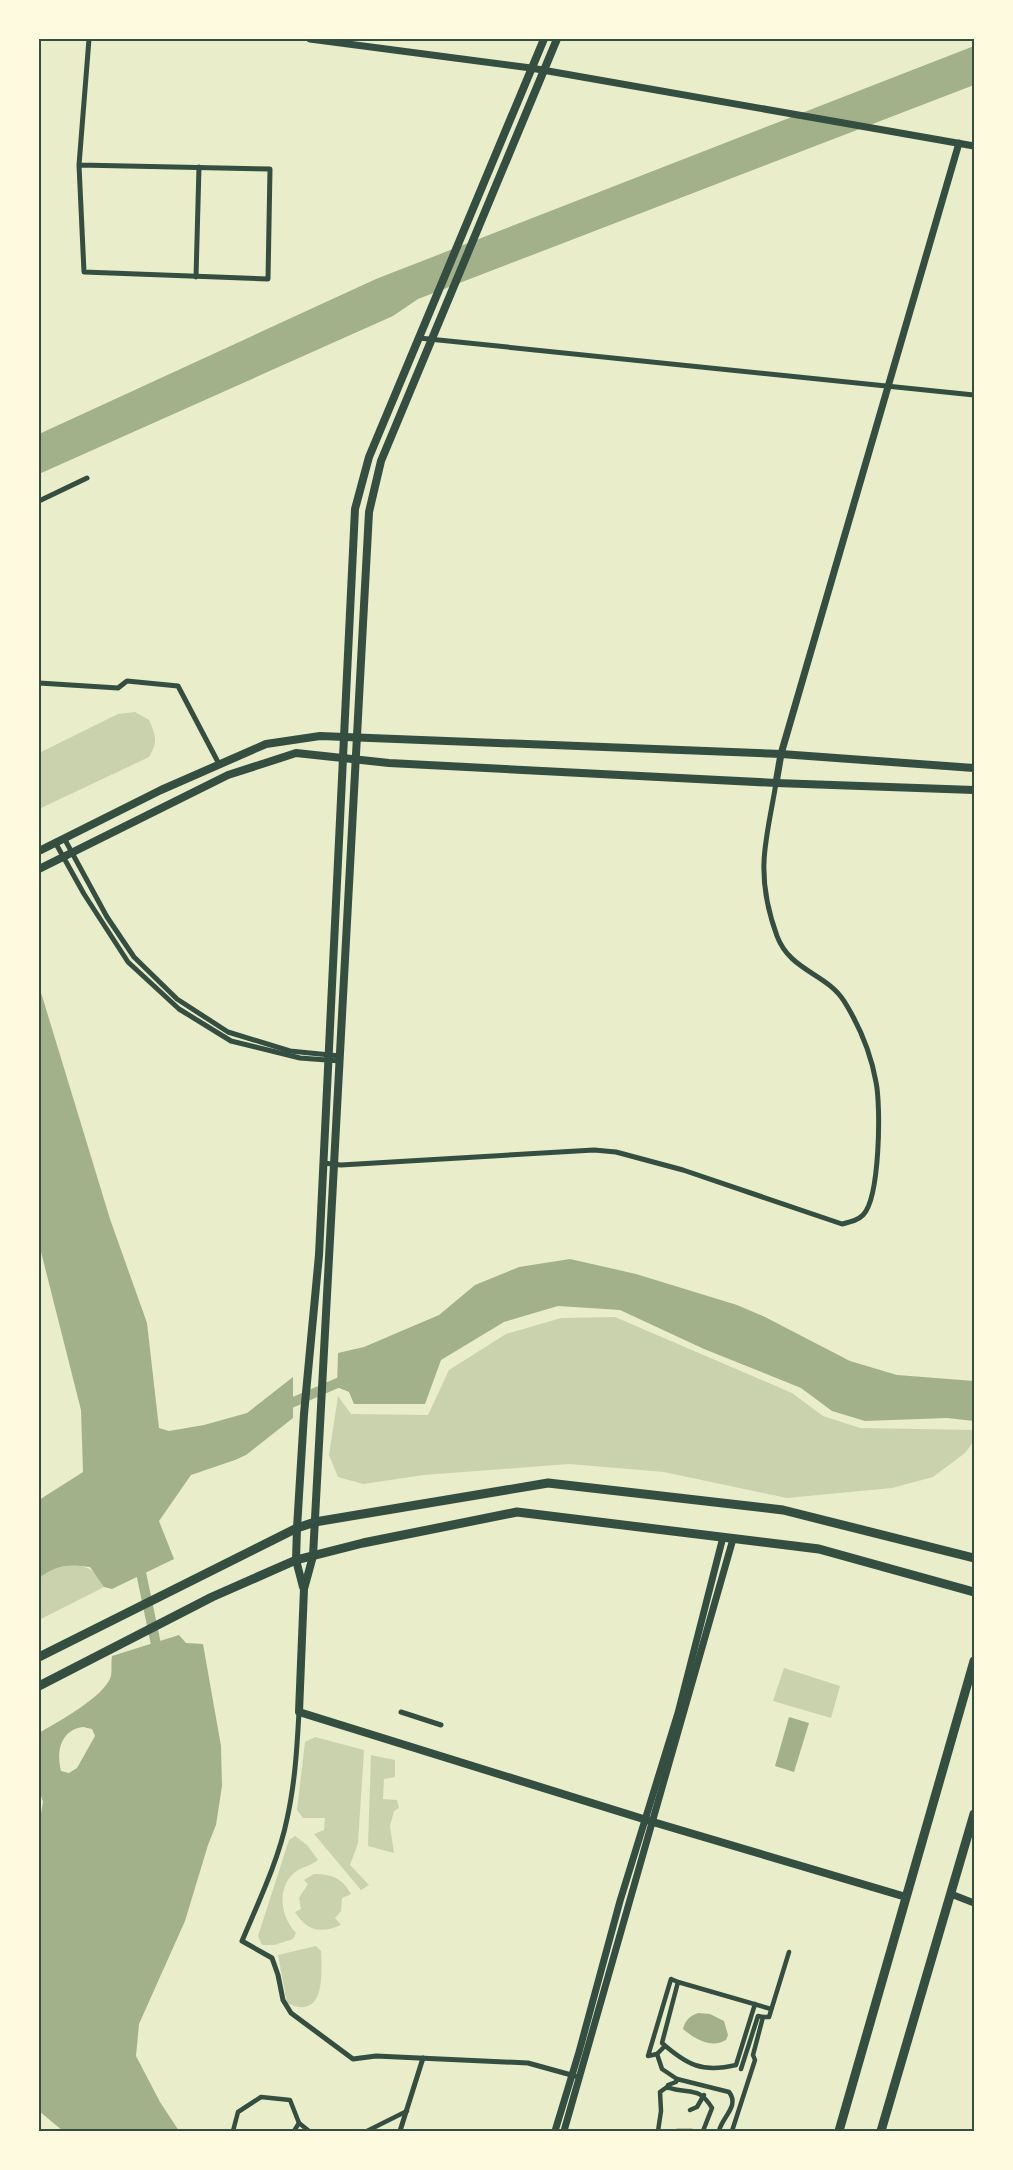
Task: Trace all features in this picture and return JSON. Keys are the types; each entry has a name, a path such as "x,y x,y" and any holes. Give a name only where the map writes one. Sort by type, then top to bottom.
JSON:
{"main road":[{"path":"304,1589 296,1560 297,1528 304,1414 319,1255 355,509 369,457 544,39"},
{"path":"557,39 381,461 369,512 315,1522 313,1556 304,1589 299,1712 649,1821 906,1897"},
{"path":"39,851 161,790 266,744 320,736 781,754 974,768"},
{"path":"39,870 228,775 296,752 409,764 776,783 974,790"},
{"path":"39,1657 297,1528 315,1522 548,1483 783,1510 974,1558"},
{"path":"39,1686 212,1598 296,1560 517,1512 819,1549 974,1592"},
{"path":"839,2131 974,1661"},
{"path":"881,2131 974,1814"}],"street":[{"path":"79,165 270,169 268,279 84,272 79,165 89,39"},
{"path":"310,39 544,70 974,146"},
{"path":"323,1163 334,1164 594,1150 641,1157 842,1224 854,1222 864,1214 870,1200 876,1165 879,1125 876,1082 870,1056 843,1000 831,986 792,961 778,939 765,882 764,862 781,754 959,143"},
{"path":"196,277 199,167"},
{"path":"419,338 974,395"},
{"path":"39,501 87,478"},
{"path":"39,683 118,688 126,681 178,686 219,764"},
{"path":"64,838 107,917 134,957 177,999 228,1032 290,1051 328,1058"},
{"path":"55,842 84,894 128,962 179,1009 231,1041 300,1058 340,1059"},
{"path":"649,1821 723,1537"},
{"path":"564,2131 576,2076 733,1539"},
{"path":"299,1712 295,1777 287,1821 263,1892 242,1941 272,1958 283,2000 290,2014 353,2059 376,2056 528,2063 576,2076"},
{"path":"401,1712 441,1726"},
{"path":"951,1894 974,1903"},
{"path":"741,2070 758,2016 769,2017 789,1952"},
{"path":"665,2046 657,2054 648,2056 672,1979 771,2009"},
{"path":"678,1982 662,2043 690,2065 700,2068 736,2065 755,2004"},
{"path":"732,2131 755,2060 753,2054 763,2017"},
{"path":"657,2054 662,2069 676,2079 729,2092 733,2097 732,2110 721,2122 719,2131"},
{"path":"400,2131 423,2058"},
{"path":"555,2131 576,2076"},
{"path":"660,2130 660,2092 668,2088 668,2085 676,2082 676,2079"},
{"path":"668,2088 677,2091 693,2091 704,2096 712,2108 702,2131"},
{"path":"690,2110 697,2107 704,2096"},
{"path":"233,2131 238,2112 261,2097 290,2100 299,2123 309,2131"},
{"path":"367,2131 407,2111"},
{"path":"294,2131 299,2123"},
{"path":"677,2131 692,2131"}],"shaded area":[{"path":"974,46 974,85 418,299 393,316 39,474 39,434 376,279"},
{"path":"135,712 149,720 153,730 155,743 149,757 39,809 39,753 118,714"},
{"path":"39,986 110,1219 147,1323 159,1428 169,1431 204,1425 247,1413 293,1377 293,1418 246,1455 191,1475 159,1521 174,1559 112,1589 104,1587 90,1567 63,1566 39,1578 39,1500 83,1472 81,1410 39,1244"},
{"path":"570,1259 636,1274 737,1305 765,1317 850,1361 897,1375 974,1381 974,1421 947,1418 865,1421 832,1411 801,1388 704,1349 620,1310 558,1306 504,1322 441,1360 425,1404 354,1404 349,1392 337,1387 338,1353 364,1347 439,1315 475,1285 519,1267"},
{"path":"615,1317 792,1393 823,1416 860,1428 974,1430 974,1441 965,1453 933,1477 892,1488 787,1498 664,1472 569,1464 424,1475 363,1484 338,1477 329,1455 338,1396 351,1414 428,1415 449,1370 506,1334 561,1318"},
{"path":"67,1564 90,1569 97,1575 104,1587 39,1620 39,1578 52,1568"},
{"path":"179,1635 186,1643 203,1644 221,1746 222,1786 216,1825 185,1921 139,2024 136,2056 160,2102 179,2131 63,2131 39,2111 39,1825 43,1802 39,1790 39,1733 80,1708 100,1692 111,1676 112,1656","holes":["83,1727 92,1729 95,1736 77,1768 69,1773 61,1771 59,1756 65,1737 76,1729"]},
{"path":"784,1668 840,1686 831,1718 773,1701"},
{"path":"789,1717 809,1723 794,1772 775,1766"},
{"path":"315,1737 364,1750 358,1843 350,1865 369,1885 361,1890 314,1834 324,1830 325,1818 303,1818 297,1810 305,1742"},
{"path":"371,1755 395,1760 395,1777 384,1779 383,1799 397,1800 399,1808 394,1811 390,1826 394,1853 368,1846"},
{"path":"295,1836 307,1845 318,1860 294,1873 285,1887 283,1895 284,1911 296,1933 293,1939 274,1945 262,1945 258,1936 289,1840"},
{"path":"314,1874 336,1878 344,1884 351,1894 342,1898 341,1911 335,1918 341,1925 327,1929 315,1929 304,1923 295,1912 301,1909 299,1898 308,1884 304,1880"},
{"path":"316,1946 321,1951 321,1983 315,2001 308,2006 299,2007 287,2003 278,1955"},
{"path":"698,2013 710,2014 724,2021 728,2035 726,2040 720,2043 703,2042 683,2029 688,2019"}],"waterway":[{"path":"282,1407 349,1378"},
{"path":"139,1563 158,1654"}]}
